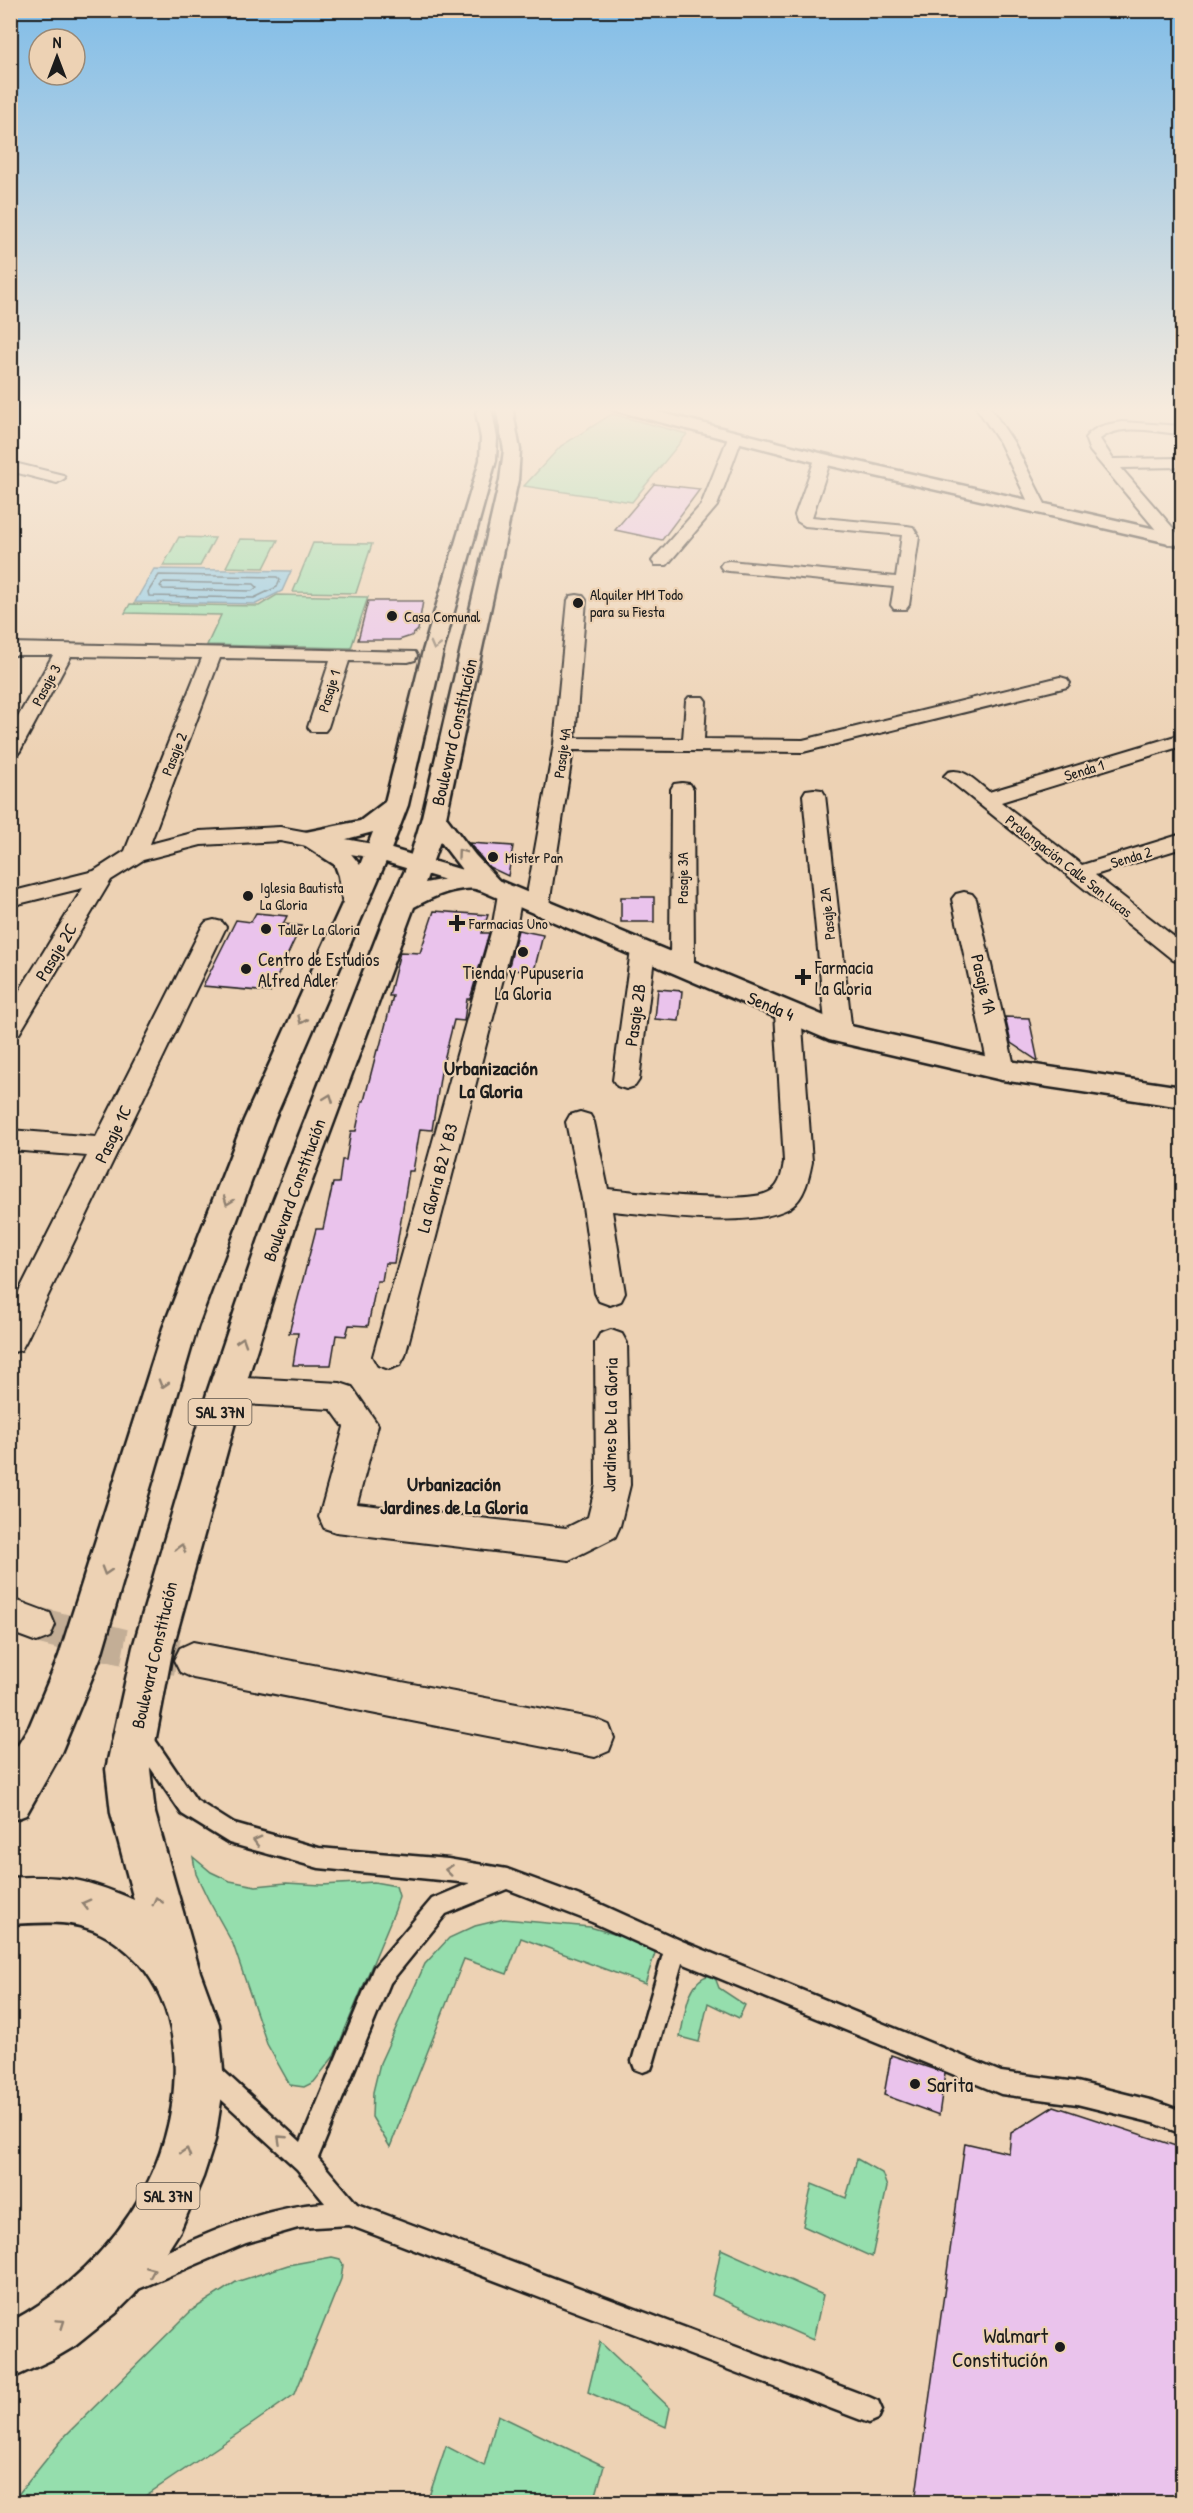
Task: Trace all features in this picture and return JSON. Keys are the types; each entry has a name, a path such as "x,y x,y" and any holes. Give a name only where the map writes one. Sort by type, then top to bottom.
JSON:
{"main road":[{"path":"10,1799 45,1740 80,1656 180,1328 259,1120 354,900 378,852 396,805 433,651 469,524"},
{"name":"Boulevard Constitución","path":"178,1978 133,1814 129,1769 153,1647 226,1390 279,1227 403,903 421,864 501,524"},
{"path":"1106,524 1178,540"},
{"path":"310,838 345,833 369,826 396,805"},
{"path":"434,816 466,860 493,888"},
{"path":"310,838 333,850 347,864 353,874 354,900"},
{"name":"Senda 4","path":"378,852 421,864 537,905 839,1033 1002,1070 1182,1097"},
{"path":"403,903 424,890 451,883 493,888"},
{"name":"SAL 37N","path":"10,1901 46,1897 87,1903 106,1910 140,1930 154,1944 178,1978 193,2018 199,2064 198,2093 186,2153 160,2214 142,2242 97,2295 40,2338 10,2352"}],"street":[{"path":"661,561 693,524"},
{"path":"838,524 907,531 911,537 900,605"},
{"path":"1164,524 1178,540"},
{"path":"729,566 904,583"},
{"name":"Pasaje 4A","path":"537,905 564,744 577,600"},
{"path":"10,649 408,656"},
{"name":"Pasaje 3","path":"10,752 65,650"},
{"name":"Pasaje 2","path":"135,855 213,653"},
{"name":"Pasaje 1","path":"318,727 341,655"},
{"path":"564,744 802,746 1060,683"},
{"path":"693,745 696,701"},
{"name":"Senda 1","path":"985,800 1182,740"},
{"name":"Prolongación Calle San Lucas","path":"955,776 1182,955"},
{"name":"Pasaje 3A","path":"682,789 682,967"},
{"name":"Pasaje 2A","path":"814,795 839,1033"},
{"path":"10,899 102,876 135,855 200,838 280,834 378,852"},
{"name":"Senda 2","path":"1079,873 1182,841"},
{"name":"Pasaje 2C","path":"10,1028 102,876"},
{"name":"La Gloria B2 Y B3","path":"389,1356 504,929 493,888"},
{"name":"Pasaje 1A","path":"964,899 1002,1070"},
{"name":"Pasaje 1C","path":"10,1341 214,927"},
{"name":"Pasaje 2B","path":"626,1080 643,950"},
{"path":"596,1199 729,1208 756,1207 779,1201 794,1186 798,1162 788,1013"},
{"path":"580,1122 596,1199 610,1293"},
{"path":"10,1140 106,1148"},
{"name":"Jardines De La Gloria","path":"226,1390 340,1396 362,1425 336,1517 569,1544 603,1526 613,1485 611,1344"},
{"path":"193,1660 595,1738"}],"lane":[{"path":"137,1729 189,1807 229,1833 319,1858 448,1869 507,1879 596,1913 675,1949 1001,2083 1077,2093 1155,2112 1182,2123"},
{"path":"305,2161 382,1975 439,1906 507,1879"},
{"path":"643,2061 675,1949"},
{"path":"199,2064 305,2161 349,2213"},
{"path":"97,2295 245,2231 298,2216 349,2213 869,2410"}],"green space":[{"path":"179,537 215,538 200,566 163,566"},
{"path":"240,539 278,540 264,568 226,567"},
{"path":"313,543 372,544 356,593 293,592"},
{"path":"277,595 368,597 351,648 207,645 221,615 125,613 130,604 259,606"},
{"path":"193,1857 211,1872 230,1881 256,1886 286,1883 322,1885 374,1882 396,1886 399,1896 395,1910 334,2056 314,2082 304,2087 290,2085 267,2044 233,1944 196,1874"},
{"path":"504,1919 590,1927 657,1947 645,1984 521,1938 507,1974 464,1959 390,2147 372,2117 373,2092 380,2063 425,1964 449,1938 475,1926"},
{"path":"710,1975 716,1980 719,1988 745,2005 739,2018 708,2003 699,2042 680,2037 691,1992 702,1978"},
{"path":"857,2159 882,2173 887,2187 872,2257 803,2226 812,2184 846,2198"},
{"path":"721,2249 823,2295 813,2340 712,2295"},
{"path":"332,2257 340,2259 343,2265 341,2279 295,2394 136,2502 12,2502 66,2435 192,2310 236,2282 288,2265"},
{"path":"600,2342 670,2408 666,2427 588,2392"},
{"path":"498,2415 604,2466 594,2502 427,2502 446,2446 484,2466"}],"water":[{"path":"154,569 291,571 282,591 256,604 135,602"}],"building":[{"path":"620,524 674,524 662,540 615,530"},
{"name":"Casa Comunal","path":"368,601 423,601 418,630 411,636 399,640 358,640"},
{"name":"Mister Pan","path":"469,843 513,846 508,876 489,867"},
{"path":"621,897 654,897 654,922 621,922"},
{"path":"434,911 488,915 482,933 489,933 470,999 467,999 464,1021 454,1020 441,1072 432,1130 420,1129 413,1171 409,1171 394,1263 385,1263 382,1281 377,1281 368,1326 349,1325 346,1336 336,1335 331,1365 293,1365 298,1333 289,1333 316,1229 323,1229 333,1183 339,1183 342,1160 346,1160 351,1131 356,1131 362,1101 364,1101 393,996 389,996 400,952 420,953"},
{"path":"256,913 287,916 283,924 301,926 270,992 203,986 236,920 251,922"},
{"name":"Tienda y Pupuseria La Gloria","path":"518,930 543,935 534,971 508,970"},
{"path":"658,989 682,991 679,1021 655,1019"},
{"path":"1005,1017 1029,1018 1038,1061 1011,1043"},
{"name":"Sarita","path":"891,2055 945,2073 939,2115 884,2095"},
{"name":"Walmart Constitución","path":"1054,2106 1182,2148 1182,2502 915,2502 965,2143 1009,2153 1011,2133"}],"tunnel":[{"path":"37,1625 120,1646 193,1660"}],"place":[{"name":"Alquiler MM Todo para su Fiesta","path":"578,603"},
{"name":"Casa Comunal","path":"392,616"},
{"name":"Mister Pan","path":"493,857"},
{"name":"Iglesia Bautista La Gloria","path":"248,896"},
{"name":"Farmacias Uno","path":"457,923"},
{"name":"Taller La Gloria","path":"266,929"},
{"name":"Tienda y Pupuseria La Gloria","path":"523,952"},
{"name":"Centro de Estudios Alfred Adler","path":"246,969"},
{"name":"Farmacia La Gloria","path":"803,977"},
{"name":"Sarita","path":"915,2084"},
{"name":"Walmart Constitución","path":"1060,2347"}],"district":[{"name":"Urbanización La Gloria","path":"491,1078"},
{"name":"Urbanización Jardines de La Gloria","path":"454,1494"}]}
